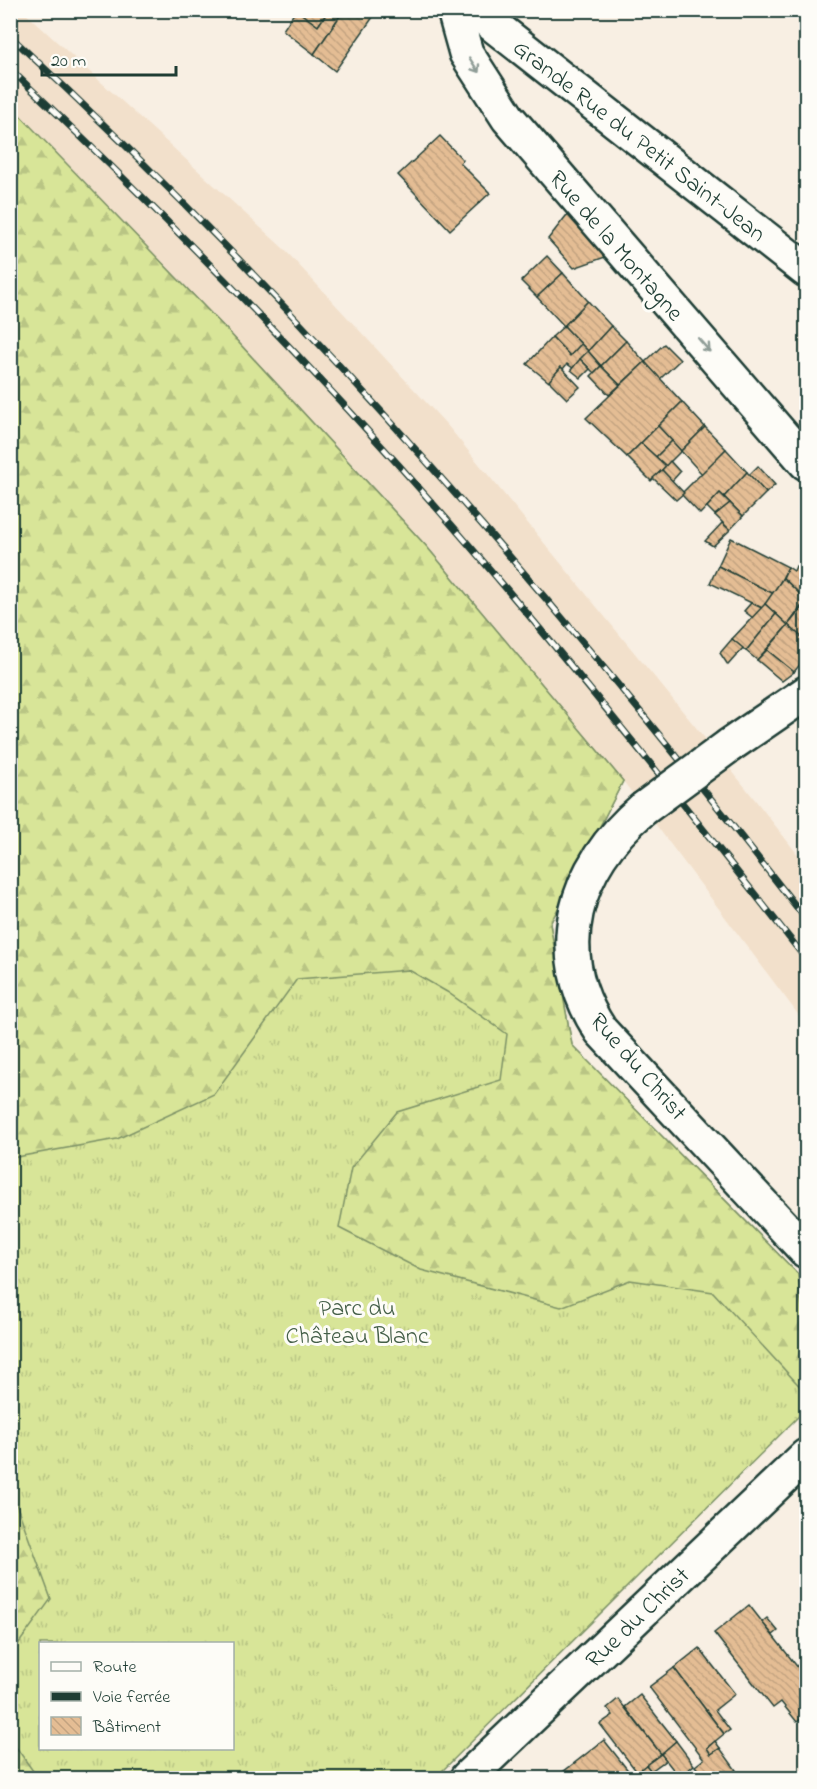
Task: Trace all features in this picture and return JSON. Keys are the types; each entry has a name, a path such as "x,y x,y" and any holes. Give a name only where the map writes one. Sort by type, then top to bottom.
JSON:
{"street":[{"name":"Rue de la Montagne","path":"454,10 466,53 508,118 807,463"},
{"name":"Grande Rue du Petit Saint-Jean","path":"474,10 807,270"},
{"name":"Rue du Christ","path":"807,693 730,745 644,809 612,838 588,875 579,899 572,950 581,992 589,1013 601,1030 807,1251"},
{"name":"Rue du Christ","path":"467,1779 807,1456"}],"shaded area":[{"path":"11,11 23,11 283,248 447,425 745,787 806,865 806,1025 623,781 428,547 227,330 11,106"}],"green space":[{"name":"Parc du Château Blanc","path":"10,106 227,330 427,547 623,781 550,924 572,1045 798,1274 806,1343 806,1409 435,1778 11,1778"},
{"path":"11,106 227,330 427,547 623,781 550,924 572,1045 798,1274 806,1343 806,1393 713,1292 630,1280 561,1307 421,1270 339,1228 351,1168 397,1112 501,1080 507,1034 447,992 409,970 297,979 214,1094 117,1139 11,1158"},
{"path":"10,1487 51,1599 11,1654 10,1654"},
{"path":"11,1740 38,1778 11,1778"}],"building":[{"path":"296,10 329,10 318,26"},
{"path":"296,10 318,26 329,10 344,10 314,54 283,30"},
{"path":"344,10 378,10 335,71 314,54"},
{"path":"440,136 463,160 460,163 490,193 450,230 398,175"},
{"path":"570,211 611,255 574,268 548,239"},
{"path":"547,256 563,273 537,297 521,281"},
{"path":"563,273 588,301 564,326 537,297"},
{"path":"588,301 611,326 588,351 564,326"},
{"path":"564,326 581,344 570,356 552,337"},
{"path":"611,326 626,341 601,366 588,351"},
{"path":"552,337 570,356 581,344 588,351 573,368 567,364 563,369 561,367 549,382 527,364"},
{"path":"626,341 645,362 620,385 601,366"},
{"path":"664,344 680,360 660,379 645,362"},
{"path":"588,351 601,366 594,373 580,359"},
{"path":"580,359 590,369 581,378 571,370"},
{"path":"645,362 682,402 627,457 586,418"},
{"path":"601,366 620,385 609,395 591,376"},
{"path":"561,367 580,387 567,399 549,381"},
{"path":"682,402 705,427 681,451 658,426"},
{"path":"658,426 672,441 656,457 641,443"},
{"path":"705,427 726,449 702,474 681,451"},
{"path":"672,441 681,451 666,466 656,457"},
{"path":"641,443 666,466 651,481 627,457"},
{"path":"726,449 747,472 724,497 720,493 700,514 681,494"},
{"path":"670,461 680,472 672,481 662,470"},
{"path":"758,466 775,485 766,493 749,475"},
{"path":"662,470 684,493 676,500 653,478"},
{"path":"747,472 766,493 743,516 724,497"},
{"path":"720,493 730,503 715,515 707,507"},
{"path":"730,503 743,516 730,530 715,515"},
{"path":"722,523 730,530 713,546 705,541"},
{"path":"731,538 788,567 774,594 718,566"},
{"path":"718,566 774,594 762,608 710,583"},
{"path":"796,566 806,574 800,594 783,578 788,567 794,571"},
{"path":"783,578 806,600 788,625 765,604"},
{"path":"751,603 762,608 753,618 744,611"},
{"path":"806,603 806,641 788,625"},
{"path":"765,604 776,614 746,651 732,639"},
{"path":"776,614 788,625 757,660 746,651"},
{"path":"788,625 806,641 806,657 794,672 767,650"},
{"path":"732,639 743,648 728,665 720,653"},
{"path":"767,650 794,672 782,681 757,660"},
{"path":"749,1605 806,1678 806,1715 797,1722 781,1702 773,1708 714,1633"},
{"path":"767,1618 778,1631 773,1635 762,1622"},
{"path":"699,1648 735,1694 715,1710 730,1730 724,1734 674,1668"},
{"path":"674,1668 724,1734 707,1748 711,1754 720,1748 736,1770 725,1778 705,1778 695,1766 704,1759 649,1687"},
{"path":"640,1695 676,1741 661,1754 625,1707"},
{"path":"618,1699 661,1754 637,1772 600,1724 613,1715 607,1708"},
{"path":"604,1740 634,1778 567,1778 563,1772"},
{"path":"676,1741 694,1765 679,1777 661,1754"},
{"path":"715,1741 720,1748 711,1754 707,1748"},
{"path":"661,1754 666,1760 651,1771 646,1765"},
{"path":"646,1765 657,1778 642,1778 637,1772"}],"railway":[{"path":"10,36 118,138 223,243 426,461 620,687 806,919"},
{"path":"10,69 188,242 359,421 469,545 598,698 806,959"}]}
